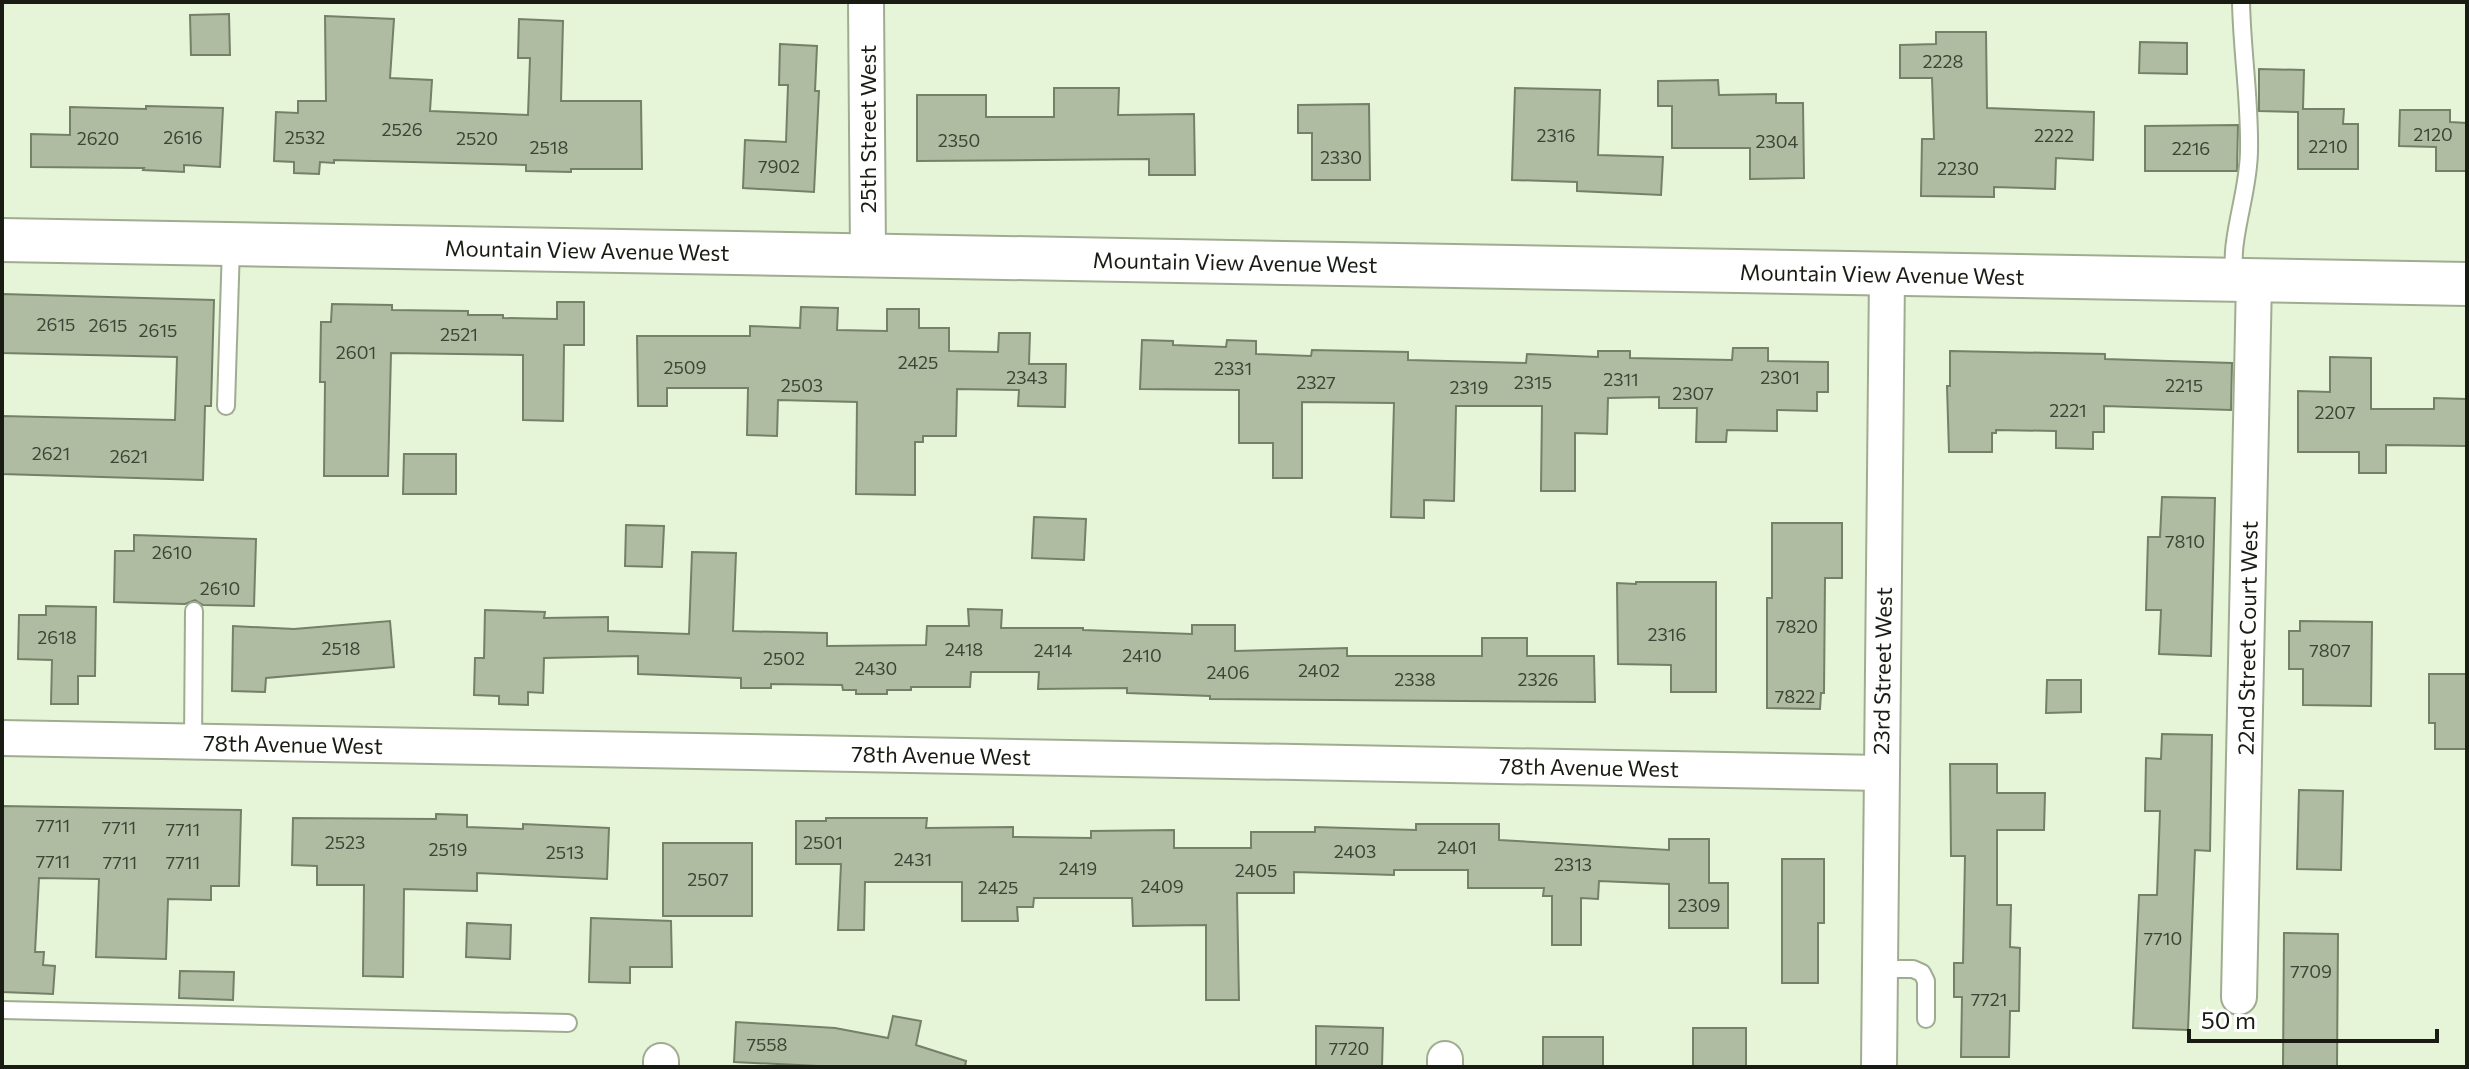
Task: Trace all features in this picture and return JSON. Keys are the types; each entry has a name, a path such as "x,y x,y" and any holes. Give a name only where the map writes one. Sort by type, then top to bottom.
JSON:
{"street":[{"name":"25th Street West","path":"866,2 868,255"},
{"name":"Mountain View Avenue West","path":"2,240 2467,284"},
{"name":"23rd Street West","path":"1879,1067 1887,275"},
{"name":"22nd Street Court West","path":"2239,997 2244,280"},
{"name":"78th Avenue West","path":"2,738 1881,773"}],"lane":[{"path":"2241,2 2241,35 2249,100 2249,153 2235,243 2244,280"},
{"path":"226,406 231,244"},
{"path":"193,742 194,611"},
{"path":"1880,969 1913,969 1922,973 1926,981 1926,1019"},
{"path":"2,1010 568,1023"}],"building":[{"path":"229,14 230,55 191,55 190,15"},
{"path":"325,16 394,19 390,78 432,80 430,111 528,115 530,58 518,58 519,19 563,21 561,101 641,101 642,169 526,171 526,165 334,160 334,163 320,162 319,174 294,173 294,162 274,161 276,112 298,113 298,101 326,101"},
{"path":"1936,32 1986,32 1987,108 2094,112 2093,160 2056,158 2055,189 1994,187 1994,197 1921,196 1922,139 1934,139 1932,78 1900,78 1900,45 1936,44"},
{"path":"2140,42 2187,43 2187,74 2139,73"},
{"path":"780,44 817,46 815,91 819,91 814,192 743,188 745,140 786,142 788,85 779,85"},
{"path":"2259,69 2304,70 2303,109 2344,109 2343,124 2358,124 2358,169 2298,169 2298,112 2259,111"},
{"path":"1718,80 1719,95 1776,94 1776,103 1803,103 1804,178 1750,179 1750,148 1672,148 1672,106 1658,106 1658,81"},
{"path":"1054,88 1119,88 1118,115 1194,114 1195,175 1149,175 1149,159 917,161 917,95 986,95 986,117 1054,117"},
{"path":"1515,88 1600,90 1598,155 1663,157 1661,195 1577,191 1577,182 1512,180"},
{"path":"1369,104 1370,180 1312,180 1312,133 1298,133 1298,105"},
{"path":"146,106 223,108 220,167 184,165 184,172 144,168 31,167 31,134 70,135 70,107 146,109"},
{"path":"2400,110 2450,110 2450,122 2467,123 2467,171 2436,171 2436,147 2399,146"},
{"path":"2238,125 2237,171 2145,171 2145,126"},
{"path":"2,294 214,300 211,406 205,406 203,480 2,474 2,416 175,420 177,357 2,353"},
{"path":"557,302 584,302 584,345 564,345 563,421 523,420 523,355 391,353 388,476 324,476 325,382 320,382 321,322 331,322 332,304 392,305 392,310 468,311 468,315 557,319"},
{"path":"801,307 838,308 837,330 887,331 887,309 919,309 919,328 949,328 949,351 998,352 999,333 1030,333 1029,364 1066,364 1065,407 1018,406 1019,390 957,389 956,436 923,436 923,442 915,442 915,495 856,494 857,402 778,400 777,436 747,435 748,388 667,388 667,406 638,406 637,336 750,336 750,326 800,328"},
{"path":"1142,340 1173,341 1173,345 1226,347 1227,340 1256,341 1256,354 1311,356 1312,350 1408,352 1408,360 1526,363 1527,354 1598,357 1598,351 1630,351 1630,358 1732,360 1733,348 1768,348 1768,361 1828,362 1828,392 1817,392 1817,411 1777,410 1777,431 1727,430 1726,442 1696,442 1697,408 1659,408 1659,397 1608,398 1607,434 1575,433 1575,491 1541,491 1542,406 1456,406 1454,501 1424,500 1424,518 1391,517 1394,403 1302,402 1302,478 1273,478 1273,443 1239,443 1239,390 1140,389"},
{"path":"1950,351 2105,354 2105,359 2232,363 2231,410 2104,406 2104,432 2093,432 2093,449 2056,448 2056,431 1996,430 1992,433 1992,452 1949,452 1947,386 1950,386"},
{"path":"2330,357 2371,358 2371,409 2434,409 2434,398 2467,399 2467,446 2386,445 2386,473 2359,473 2359,452 2298,452 2298,391 2330,392"},
{"path":"404,454 456,454 456,494 403,494"},
{"path":"2162,497 2215,498 2211,656 2159,654 2161,610 2146,610 2148,537 2160,537"},
{"path":"1034,517 1086,519 1084,560 1032,558"},
{"path":"1772,523 1842,523 1842,578 1825,578 1824,693 1821,693 1820,709 1767,708 1767,598 1772,598"},
{"path":"626,525 664,526 662,567 625,566"},
{"path":"134,535 256,539 254,606 203,605 195,600 185,604 114,602 115,551 134,551"},
{"path":"692,552 736,553 733,631 827,633 827,646 926,645 927,626 969,626 968,609 1002,610 1001,628 1083,628 1192,634 1192,625 1235,625 1235,651 1347,648 1347,656 1482,656 1482,638 1527,638 1527,656 1594,656 1595,702 1210,699 1210,696 1127,693 1127,688 1038,689 1039,672 971,672 970,687 911,687 911,690 887,690 887,694 856,694 856,690 843,690 842,685 771,684 771,688 741,688 741,678 638,674 638,656 544,658 543,693 528,692 528,705 499,704 499,696 474,695 475,658 484,658 485,610 545,612 544,618 608,617 608,631 689,634"},
{"path":"1716,582 1716,692 1671,692 1671,665 1618,664 1617,583"},
{"path":"46,606 96,607 95,676 78,676 78,704 51,704 52,660 18,659 19,615 46,615"},
{"path":"390,621 394,667 266,678 265,692 232,691 233,626 294,629"},
{"path":"2300,621 2372,622 2371,706 2303,705 2303,669 2289,669 2289,631 2300,631"},
{"path":"2429,674 2467,674 2467,749 2435,749 2435,723 2429,723"},
{"path":"2047,680 2081,680 2081,712 2046,713"},
{"path":"2162,734 2212,735 2210,851 2195,850 2188,1030 2133,1028 2139,895 2157,895 2160,811 2145,811 2146,758 2161,759"},
{"path":"1950,764 1997,764 1997,793 2045,793 2044,830 1997,830 1997,905 2011,905 2010,947 2020,948 2019,1011 2010,1011 2009,1057 1961,1057 1962,997 1954,997 1954,963 1963,963 1965,856 1951,856"},
{"path":"2299,790 2343,791 2341,870 2297,869"},
{"path":"2,806 241,810 239,886 211,886 211,900 168,899 166,959 96,957 99,879 39,878 35,952 44,952 43,965 55,966 53,994 2,992"},
{"path":"436,814 467,815 467,827 523,829 523,824 609,828 607,879 477,873 477,891 404,889 403,977 363,976 364,885 317,885 317,866 292,865 293,818 436,819"},
{"path":"826,818 927,818 926,828 1013,827 1013,837 1091,838 1091,831 1174,830 1174,848 1251,848 1251,832 1315,832 1315,827 1416,830 1416,824 1499,824 1499,840 1669,850 1669,839 1709,839 1709,883 1728,883 1728,928 1669,928 1669,884 1599,881 1598,899 1581,898 1581,945 1552,945 1552,896 1543,896 1544,888 1468,888 1468,870 1394,870 1394,875 1294,872 1294,893 1237,893 1239,1000 1206,1000 1206,925 1133,926 1132,898 1034,898 1033,907 1017,907 1018,921 962,921 962,882 865,882 864,930 838,930 841,864 796,864 796,821 826,821"},
{"path":"663,843 752,843 752,916 663,916"},
{"path":"1782,859 1824,859 1824,923 1818,923 1818,983 1782,983"},
{"path":"591,918 671,921 672,967 630,967 630,983 589,982"},
{"path":"467,923 511,925 510,959 466,957"},
{"path":"2284,933 2338,934 2337,1066 2283,1066"},
{"path":"180,971 234,972 233,1000 179,998"},
{"path":"893,1016 921,1021 916,1045 966,1061 965,1067 839,1067 734,1062 736,1022 835,1028 888,1038"},
{"path":"1316,1026 1383,1028 1382,1067 1316,1067"},
{"path":"1693,1028 1746,1028 1746,1067 1693,1067"},
{"path":"1543,1037 1603,1037 1603,1067 1543,1067"}]}
